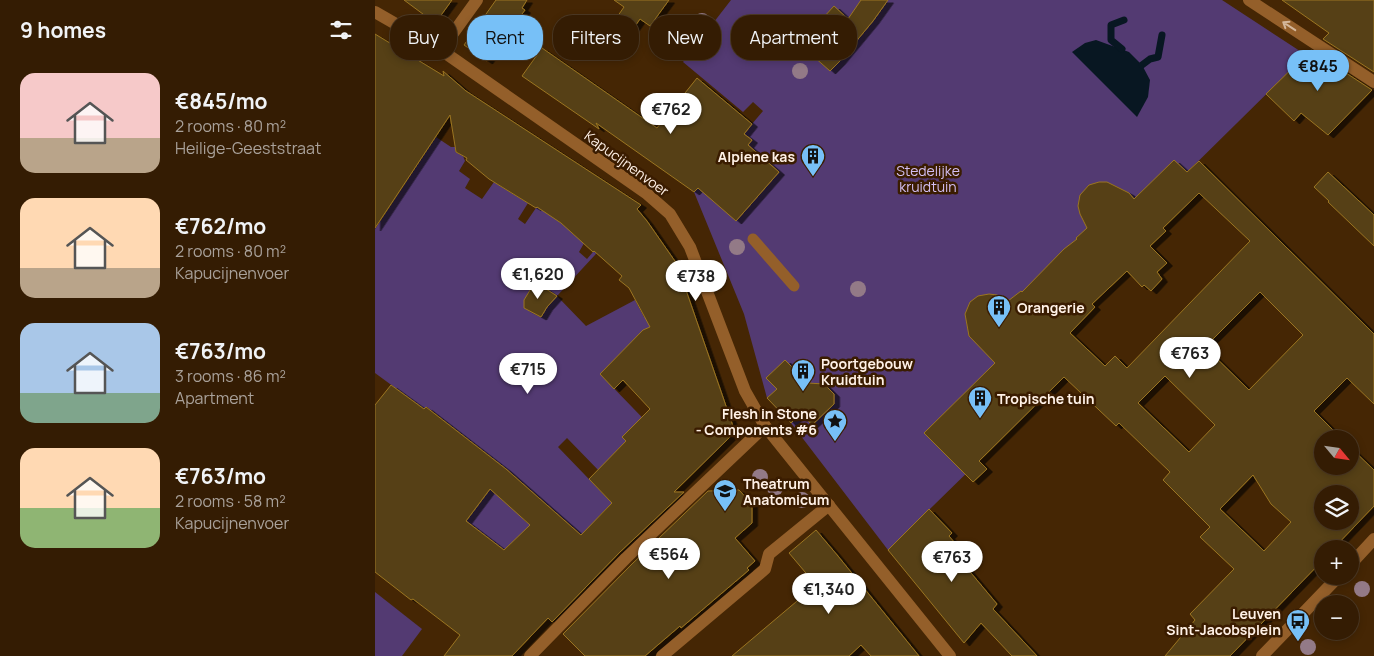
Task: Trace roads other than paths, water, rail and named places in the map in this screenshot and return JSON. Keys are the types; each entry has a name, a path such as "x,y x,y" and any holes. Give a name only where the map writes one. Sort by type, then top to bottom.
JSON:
{"street":[{"path":"457,28 477,0"},
{"path":"1249,0 1374,82"},
{"name":"Kapucijnenvoer","path":"375,12 390,21"},
{"name":"Kapucijnenvoer","path":"455,60 646,193 669,214 690,248 745,391 765,426 951,656"},
{"path":"530,656 626,558 765,426"},
{"path":"662,656 765,569 769,554 829,505"},
{"path":"1359,555 1374,539"},
{"path":"1261,656 1330,585"}],"lane":[{"path":"753,239 794,286"}],"water":[{"path":"1096,40 1129,52 1142,65 1150,80 1148,97 1137,117 1072,52 1085,43"}],"waterway":[{"path":"1122,49 1111,40 1111,25 1124,20"},
{"path":"1142,65 1150,59 1158,57 1162,35"}],"place":[{"name":"Alpiene kas","path":"813,177"},
{"name":"Orangerie","path":"999,328"},
{"name":"Poortgebouw Kruidtuin","path":"803,392"},
{"name":"Tropische tuin","path":"980,419"},
{"name":"Flesh in Stone - Components #6","path":"835,442"},
{"name":"Theatrum Anatomicum","path":"725,512"},
{"name":"Leuven Sint-Jacobsplein","path":"1298,642"}],"park label":[{"name":"Stedelijke kruidtuin","path":"928,178"}]}
